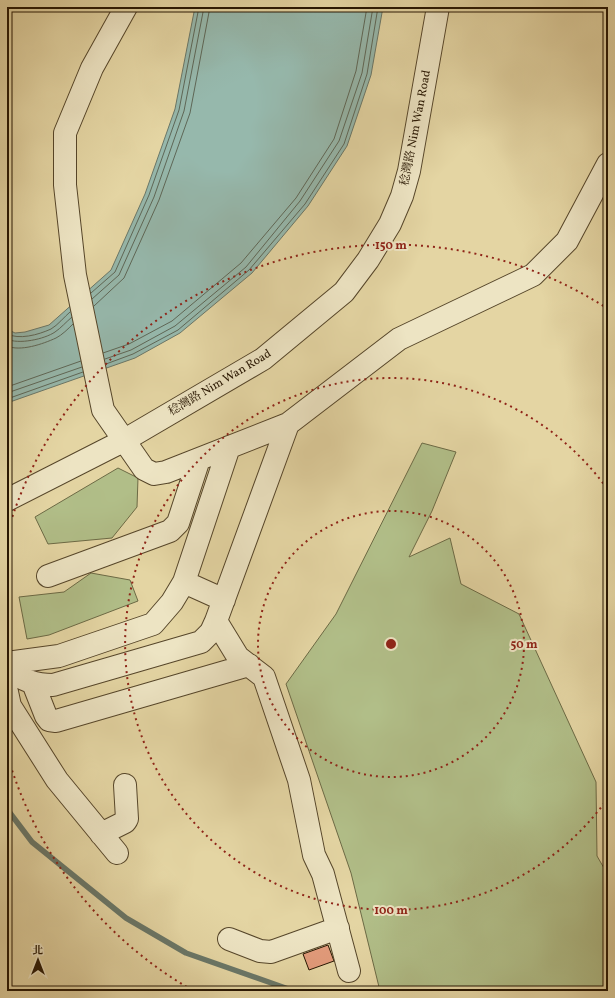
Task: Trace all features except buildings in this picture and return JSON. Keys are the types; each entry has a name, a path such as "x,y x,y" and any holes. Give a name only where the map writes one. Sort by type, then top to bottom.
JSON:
{"lane":[{"path":"126,7 92,68 65,134 65,185 75,275 103,410 123,441 144,469 154,474 166,472 288,424 400,339 533,275 567,241 608,164"},
{"name":"稔灣路 Nim Wan Road","path":"7,500 123,441 264,359 344,292 368,260 390,224 402,196 409,170 438,7"},
{"path":"7,669 18,678 32,683 38,685 53,685 201,642 211,632 216,621 288,424"},
{"path":"7,663 59,656 153,624 172,602 184,582 229,447"},
{"path":"48,576 170,531 175,527 199,459"},
{"path":"184,582 224,600"},
{"path":"216,621 238,657 264,677 299,780 314,855 323,874 349,971"},
{"path":"32,683 46,716 49,720 56,721 249,665"},
{"path":"7,692 10,706 57,780 116,853"},
{"path":"101,834 125,822 127,819 125,785"},
{"path":"229,939 260,951 271,952 338,928"}],"green space":[{"path":"422,443 456,452 432,511 409,557 450,538 461,584 519,614 596,782 597,856 608,875 608,991 380,991 351,873 286,684 336,614"},
{"path":"118,468 138,478 137,507 112,538 48,544 35,517"},
{"path":"91,573 130,580 138,601 49,635 27,639 19,597 64,592"}],"water":[{"path":"195,7 383,7 371,75 347,146 308,206 252,273 180,333 135,358 7,403 7,329 15,333 25,332 49,325 111,270 145,194 175,109"}],"waterway":[{"path":"7,809 32,842 126,918 186,953 294,991"}]}
